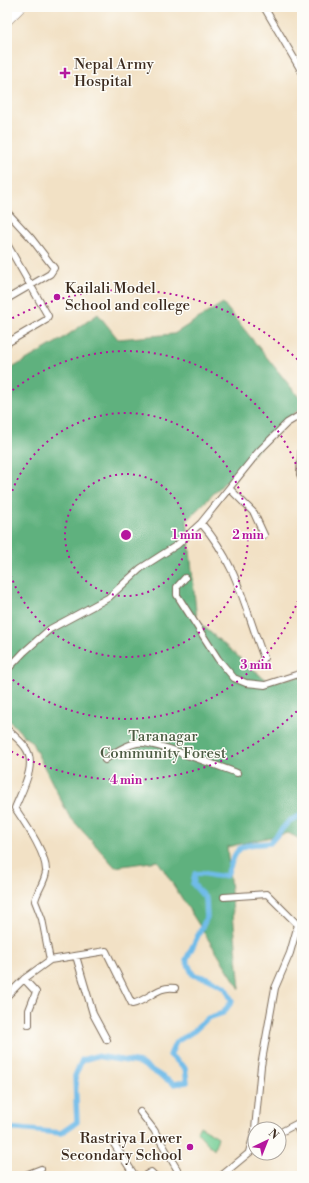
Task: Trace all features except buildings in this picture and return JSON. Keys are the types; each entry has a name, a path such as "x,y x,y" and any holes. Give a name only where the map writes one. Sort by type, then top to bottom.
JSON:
{"highway":[{"path":"7,21 21,7"}],"street":[{"path":"264,7 302,72"},
{"path":"7,212 31,238 54,268 50,274 7,299"},
{"path":"7,244 9,251 48,318 7,343"},
{"path":"7,670 24,652 50,629 108,598 141,568 177,545 201,523 230,489 259,451 288,423 302,414"},
{"path":"302,446 300,474 302,479"},
{"path":"230,489 254,513 264,535"},
{"path":"201,523 225,554 237,580 264,658 260,664"},
{"path":"185,578 177,588 177,595 218,659 234,678 246,683 265,685 302,673"},
{"path":"7,729 25,747 30,756 30,767 15,808"},
{"path":"105,760 110,756 138,743 191,756 237,773"},
{"path":"7,805 15,808 28,828 45,862 46,873 35,901 42,919 50,960"},
{"path":"224,897 267,894 300,924 274,995 261,1066 256,1121"},
{"path":"7,996 24,980 50,960 106,951 132,1004 138,1003 164,988 175,988"},
{"path":"76,956 93,1014 107,1040"},
{"path":"24,980 30,984 36,992 29,1010 30,1025"},
{"path":"140,1112 154,1130 181,1176"},
{"path":"287,1129 302,1121"},
{"path":"296,1125 302,1138"},
{"path":"114,1144 135,1176"},
{"path":"221,1176 231,1173 247,1154"},
{"path":"23,1176 41,1170"},
{"path":"144,1176 152,1172 155,1176"}],"green space":[{"name":"Taranagar Community Forest","path":"223,303 302,401 302,406 187,520 197,621 268,682 302,676 302,840 288,833 227,847 240,989 158,861 115,867 69,816 31,741 26,738 7,718 7,371 62,339 98,314 118,339 174,334"},
{"path":"200,1126 218,1137 214,1150 197,1132"}],"waterway":[{"path":"7,1128 61,1133 77,1122 75,1076 82,1060 96,1056 140,1063 174,1084 187,1082 185,1068 170,1055 176,1042 194,1031 208,1018 223,1013 232,1001 225,987 207,978 193,975 186,960 207,917 206,899 193,884 195,874 204,873 218,876 227,875 234,857 241,848 251,844 270,843 289,821 302,815"}],"place":[{"name":"Nepal Army Hospital","path":"65,73"},
{"name":"Kailali Model School and college","path":"57,297"},
{"name":"Rastriya Lower Secondary School","path":"190,1147"}]}
